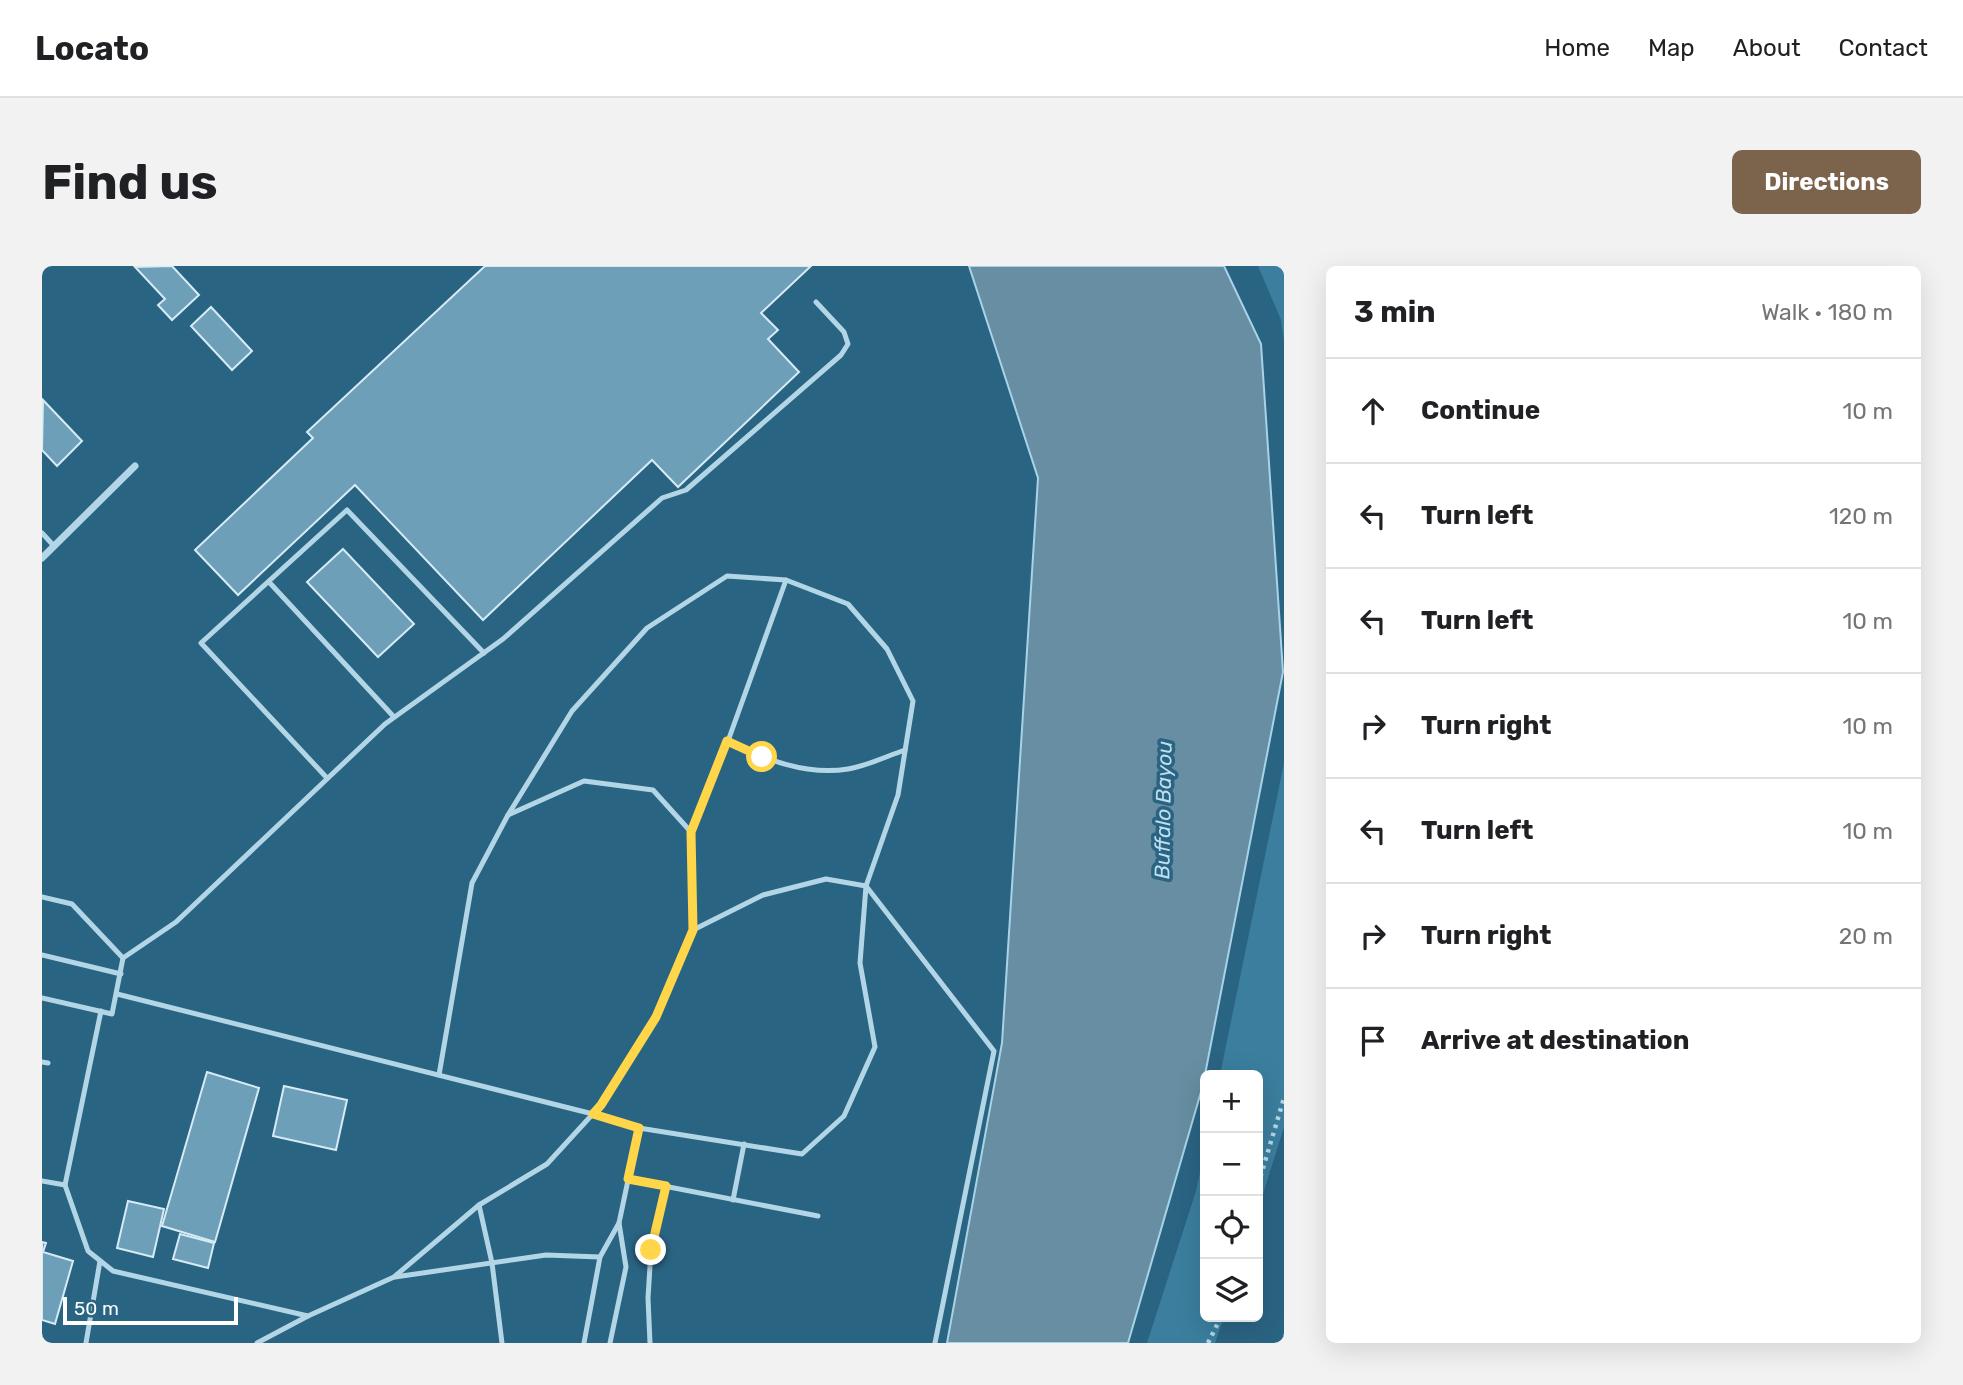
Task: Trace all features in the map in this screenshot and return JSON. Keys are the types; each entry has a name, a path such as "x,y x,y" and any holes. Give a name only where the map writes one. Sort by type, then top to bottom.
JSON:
{"street":[{"path":"42,558 135,467"}],"lane":[{"path":"42,998 112,1014 124,958 176,922 394,717 503,639 662,498 686,490 841,355 848,344 844,332 816,302"},
{"path":"327,778 201,643 347,510 484,653"},
{"path":"42,533 54,547"},
{"path":"117,994 593,1114 639,1128 802,1154 844,1116 876,1047 860,963 866,886 898,795 913,701 887,649 848,604 786,580 727,576 647,628 572,712 509,815 472,883 439,1075"},
{"path":"394,1278 479,1205 547,1164 601,1105 656,1017 693,930 691,832 786,580"},
{"path":"269,582 394,717"},
{"path":"727,741 762,757 806,769 848,769 905,750"},
{"path":"509,815 584,781 653,790 691,832"},
{"path":"693,930 763,895 826,878 866,886 994,1051 936,1343"},
{"path":"42,897 72,904 124,958"},
{"path":"42,955 121,974"},
{"path":"101,1011 65,1185 88,1251 113,1271 308,1316"},
{"path":"584,1343 600,1257 618,1223 639,1128"},
{"path":"733,1200 744,1144"},
{"path":"628,1179 818,1216"},
{"path":"42,1181 65,1185"},
{"path":"650,1343 648,1298 651,1250 666,1186"},
{"path":"479,1205 492,1263 502,1343"},
{"path":"610,1343 626,1267 618,1223"},
{"path":"257,1343 308,1316 394,1278 547,1255 600,1257"},
{"path":"86,1343 100,1261"}],"path":[{"path":"1263,1168 1284,1098"},
{"path":"1208,1343 1218,1322"}],"shaded area":[{"path":"1258,266 1284,266 1284,341 1281,320"},
{"path":"1284,763 1284,1127 1263,1194 1263,1070 1221,1070"},
{"path":"1200,1172 1200,1322 1222,1322 1215,1343 1147,1343"}],"water":[{"name":"Buffalo Bayou","path":"969,266 1224,266 1261,344 1283,672 1206,1070 1200,1070 1200,1095 1128,1343 947,1343 1002,1043 1038,478"}],"building":[{"path":"172,266 199,295 172,320 158,305 165,299 135,267"},
{"path":"485,266 811,266 761,313 778,330 768,339 799,372 678,487 652,460 483,620 355,485 238,595 195,550 313,438 307,432"},
{"path":"211,307 252,351 232,370 191,326"},
{"path":"43,400 82,441 57,466 42,450"},
{"path":"343,549 414,624 378,657 307,582"},
{"path":"207,1072 259,1088 215,1242 162,1226"},
{"path":"284,1086 347,1100 336,1150 273,1136"},
{"path":"128,1201 164,1209 153,1257 117,1248"},
{"path":"180,1234 214,1243 208,1268 173,1259"},
{"path":"42,1242 46,1243 43,1252 73,1261 55,1324 42,1320"}],"route":[{"path":"651,1250 666,1186 628,1179 639,1128 593,1114 656,1017 693,930 691,832 727,741 762,757"}]}
